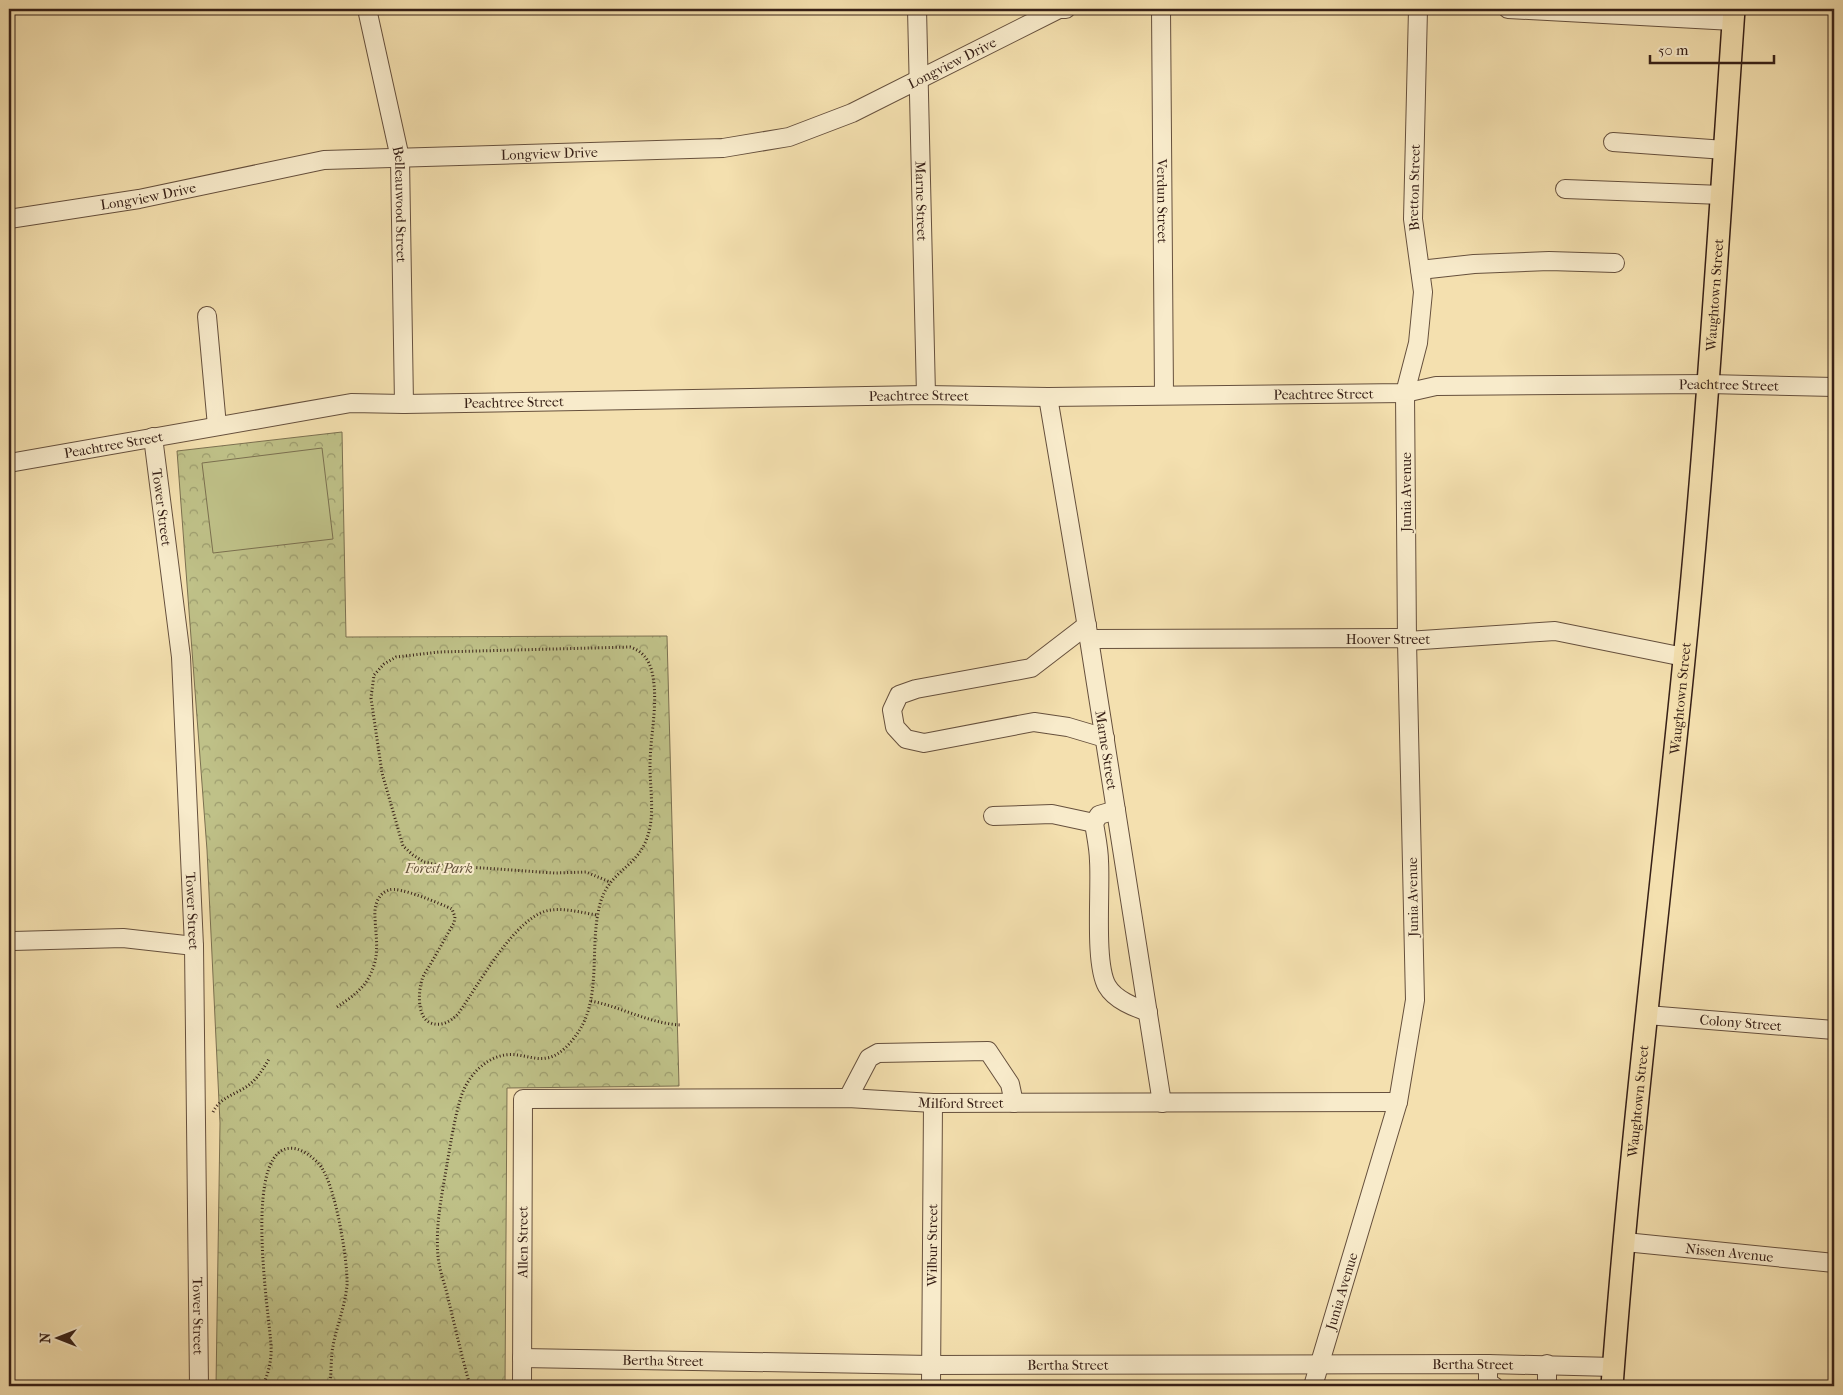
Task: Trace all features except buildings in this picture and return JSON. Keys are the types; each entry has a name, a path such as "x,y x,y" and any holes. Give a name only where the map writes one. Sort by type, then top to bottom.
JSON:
{"main road":[{"name":"Waughtown Street","path":"1613,1376 1709,384 1734,15"}],"street":[{"name":"Belleauwood Street","path":"367,9 400,158 404,404"},
{"name":"Marne Street","path":"916,9 926,395"},
{"name":"Longview Drive","path":"9,219 138,199 324,160 723,148 789,137 852,113 1059,9 1066,9"},
{"name":"Verdun Street","path":"1161,9 1164,395"},
{"name":"Bretton Street","path":"1405,393 1418,343 1423,292 1413,219 1418,9"},
{"path":"1508,9 1734,15"},
{"path":"1613,142 1724,150"},
{"path":"1565,189 1722,196"},
{"path":"1420,270 1474,264 1548,261 1615,263"},
{"path":"207,316 217,426"},
{"name":"Peachtree Street","path":"9,462 351,403 404,404 926,395 1048,397 1405,393 1436,386 1709,384 1834,387"},
{"name":"Junia Avenue","path":"1313,1386 1318,1364 1398,1102 1415,1000 1407,641 1405,393"},
{"name":"Marne Street","path":"1048,397 1088,632 1162,1103"},
{"name":"Tower Street","path":"153,437 181,657 194,946 199,1386"},
{"name":"Hoover Street","path":"1088,632 1398,638 1407,641 1555,631 1684,657"},
{"path":"1088,632 1031,668 916,689 899,695 892,710 895,727 900,733 906,738 924,743 1034,722 1068,727 1105,738"},
{"path":"1116,810 1099,815 1094,823 1100,859 1100,953 1102,976 1108,988 1127,1004 1148,1012"},
{"path":"993,816 1052,814 1094,823"},
{"path":"13,941 123,938 194,946"},
{"name":"Colony Street","path":"1647,1015 1834,1030"},
{"path":"848,1098 870,1058 878,1053 988,1051 1010,1084 1014,1103"},
{"name":"Milford Street","path":"523,1099 848,1098 932,1103 1398,1102"},
{"name":"Allen Street","path":"522,1386 523,1099"},
{"name":"Wilbur Street","path":"932,1103 932,1386"},
{"name":"Nissen Avenue","path":"1625,1242 1834,1263"},
{"name":"Bertha Street","path":"522,1358 931,1365 1547,1364 1613,1376"},
{"path":"1488,1364 1488,1386 1494,1386"},
{"path":"1547,1364 1547,1386"}],"path":[{"path":"470,1386 438,1259 437,1235 440,1204 454,1128 463,1093 471,1076 482,1065 494,1058 506,1054 547,1058 558,1054 569,1045 580,1030 591,1001 595,926 606,888 636,858 645,844 650,831 652,816 650,765 655,690 652,670 645,655 630,647 448,652 396,657 384,664 374,675 371,698 382,773 403,846 424,862 439,865 555,873 586,872 610,882"},
{"path":"337,1007 363,987 371,974 376,959 378,938 375,905 380,896 390,889 437,902 452,909 455,917 454,923 422,980 420,999 422,1013 427,1021 434,1024 443,1024 452,1020 458,1014 508,941 524,924 539,913 552,910 598,916"},
{"path":"591,1001 609,1004 655,1022 682,1025"},
{"path":"211,1117 215,1108 222,1100 248,1085 261,1073 269,1059"},
{"path":"262,1386 270,1364 271,1346 262,1255 262,1216 265,1184 269,1168 276,1155 283,1150 292,1148 301,1150 311,1157 323,1170 335,1202 346,1265 347,1287 332,1352 330,1386"}],"green space":[{"name":"Forest Park","path":"342,432 346,637 667,636 679,1086 507,1088 505,1386 216,1386 220,1123 207,850 177,451"},
{"path":"322,448 333,539 213,553 202,463"}]}
